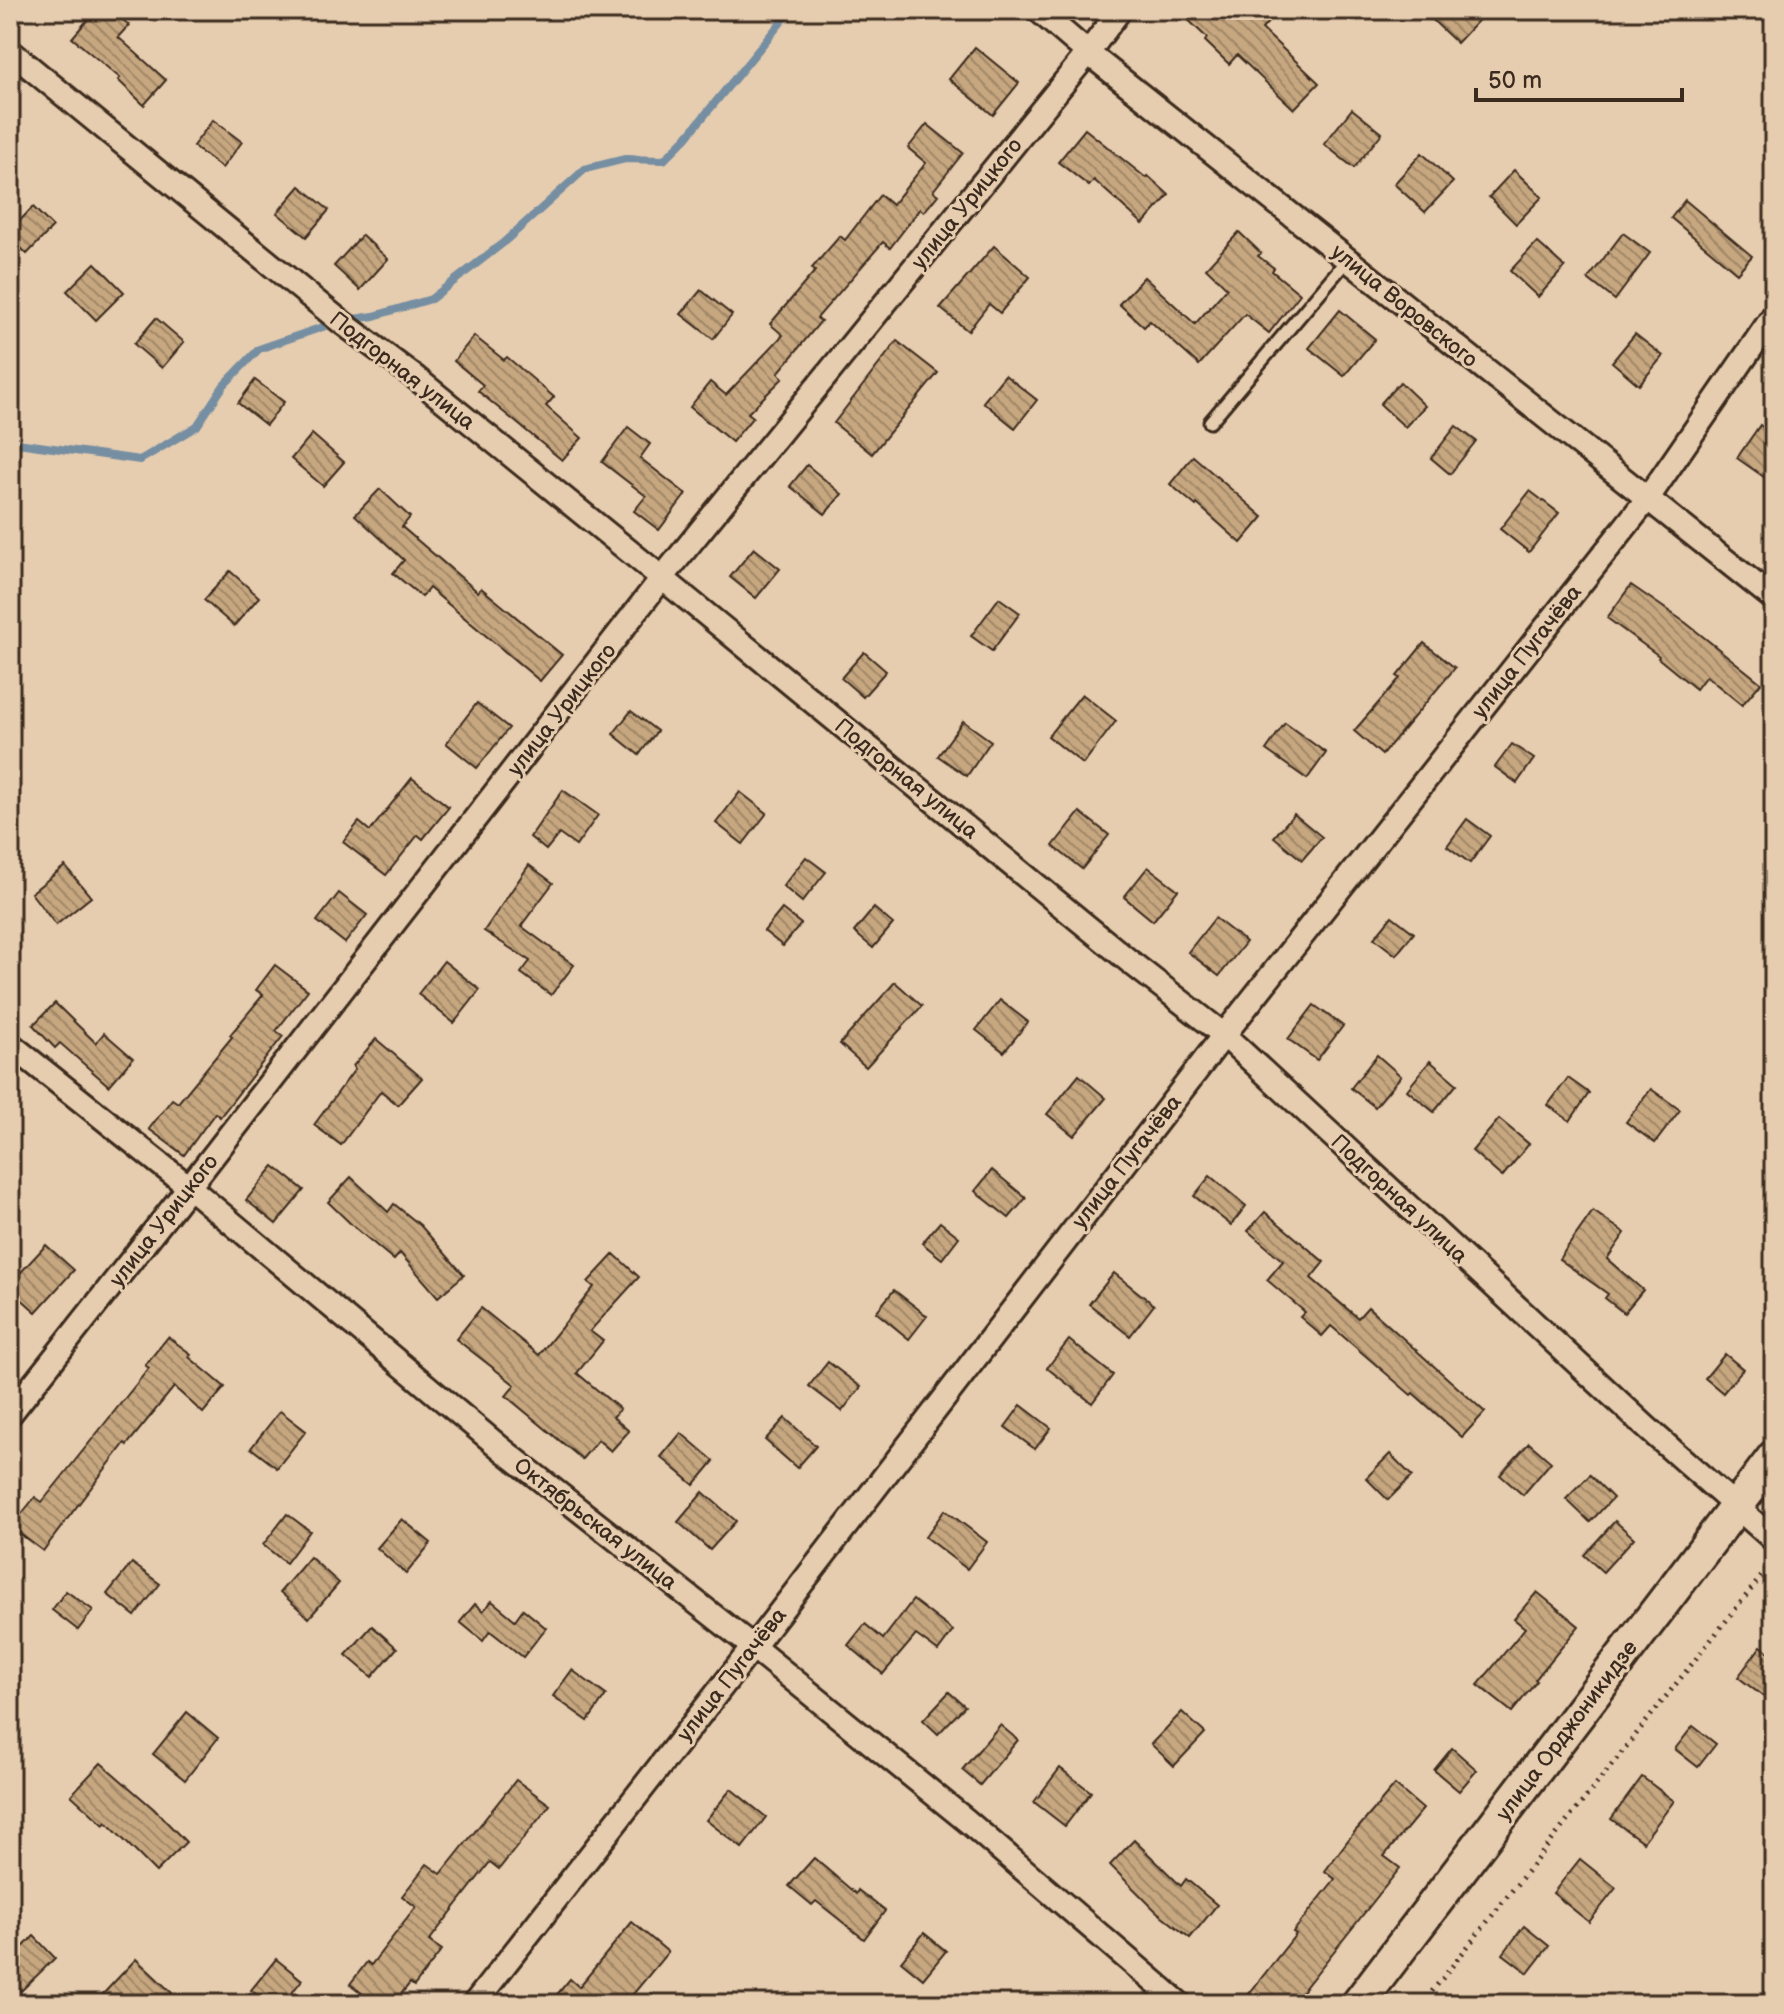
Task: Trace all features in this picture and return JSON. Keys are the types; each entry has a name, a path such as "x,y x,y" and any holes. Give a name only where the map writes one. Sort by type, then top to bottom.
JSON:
{"street":[{"name":"улица Воровского","path":"1038,10 1774,599"},
{"name":"улица Урицкого","path":"10,1414 662,578 1120,10"},
{"name":"Подгорная улица","path":"10,51 1224,1035 1647,1428 1774,1540"},
{"name":"улица Пугачёва","path":"474,2004 1224,1035 1648,498 1774,315"},
{"name":"Октябрьская улица","path":"10,1044 189,1187 503,1450 967,1821 1180,2004"},
{"name":"улица Орджоникидзе","path":"1358,2004 1774,1457"}],"lane":[{"path":"1210,422 1348,259"}],"path":[{"path":"1422,2004 1774,1561"}],"building":[{"path":"96,10 111,10 129,25 118,37 166,80 144,105 118,80 120,78 72,38"},
{"path":"1178,10 1259,10 1270,20 1262,29 1319,83 1294,109 1237,55 1229,64"},
{"path":"1422,10 1488,10 1457,43"},
{"path":"975,47 1019,83 993,115 949,79"},
{"path":"1352,109 1382,133 1354,168 1324,144"},
{"path":"213,120 242,142 222,168 193,146"},
{"path":"927,124 963,153 933,191 938,195 924,212 920,209 890,248 883,242 817,318 821,321 778,373 783,378 748,413 753,417 732,442 690,407 710,382 726,395 783,335 770,324 815,271 812,268 840,236 845,240 880,195 892,205 926,163 908,148"},
{"path":"1085,129 1169,195 1143,224 1094,180 1089,186 1058,162"},
{"path":"1422,153 1453,182 1425,212 1394,184"},
{"path":"1514,170 1542,197 1516,224 1489,197"},
{"path":"300,186 329,210 306,237 277,213"},
{"path":"1685,200 1752,256 1737,273 1671,218"},
{"path":"33,207 53,227 27,254 10,237 10,231"},
{"path":"1239,232 1261,253 1258,256 1274,268 1272,271 1300,294 1269,333 1245,314 1199,365 1150,321 1144,327 1119,304 1144,277 1195,324 1227,288 1206,268"},
{"path":"1623,233 1650,253 1615,300 1588,279"},
{"path":"362,235 388,259 360,290 334,266"},
{"path":"1537,242 1565,267 1538,297 1510,271"},
{"path":"994,246 1030,277 1000,313 989,304 968,331 940,308"},
{"path":"95,263 124,292 96,320 67,291"},
{"path":"701,290 732,315 713,339 681,314"},
{"path":"1340,310 1375,339 1344,376 1309,348"},
{"path":"156,318 184,342 162,368 134,344"},
{"path":"1635,334 1663,356 1639,385 1612,362"},
{"path":"474,336 504,360 507,357 554,397 546,406 582,438 562,460 478,391 483,385 454,361"},
{"path":"897,341 938,373 872,454 834,423"},
{"path":"1005,375 1037,400 1015,428 983,402"},
{"path":"255,380 284,402 266,425 238,403"},
{"path":"1400,382 1425,406 1405,427 1380,404"},
{"path":"1760,425 1774,435 1774,484 1737,458"},
{"path":"1456,426 1476,441 1450,474 1431,458"},
{"path":"628,427 650,444 640,458 686,494 659,530 634,511 646,496 602,462"},
{"path":"312,434 344,462 323,486 291,459"},
{"path":"1193,456 1263,517 1241,543 1170,484"},
{"path":"807,465 842,494 825,514 790,486"},
{"path":"380,489 410,517 402,527 478,592 481,588 562,655 540,681 429,588 422,597 393,573 404,560 355,515"},
{"path":"1530,491 1559,513 1529,552 1500,529"},
{"path":"754,548 780,569 756,598 730,577"},
{"path":"230,571 259,597 234,626 204,600"},
{"path":"1631,585 1686,623 1761,683 1742,705 1706,676 1696,689 1659,656 1607,618"},
{"path":"999,598 1020,613 992,651 971,636"},
{"path":"1424,643 1455,668 1382,755 1354,731 1400,678 1397,676"},
{"path":"864,652 886,671 863,697 841,678"},
{"path":"1082,694 1116,721 1083,764 1048,736"},
{"path":"477,703 509,728 477,768 446,743"},
{"path":"631,711 657,731 639,755 613,734"},
{"path":"963,721 991,741 967,776 938,756"},
{"path":"1285,723 1326,753 1307,779 1266,750"},
{"path":"1512,744 1534,759 1517,783 1495,767"},
{"path":"412,778 449,807 423,839 418,835 386,875 343,842 359,822 370,831"},
{"path":"563,790 598,815 576,846 559,834 546,850 530,837"},
{"path":"740,792 767,813 743,844 716,823"},
{"path":"1080,812 1109,835 1082,869 1053,846"},
{"path":"1294,814 1322,837 1302,860 1274,837"},
{"path":"1467,819 1490,836 1470,863 1447,846"},
{"path":"806,857 826,872 802,902 783,886"},
{"path":"529,865 553,883 521,926 574,965 551,995 521,973 530,961 484,931"},
{"path":"65,866 91,897 56,925 31,893"},
{"path":"1148,867 1178,890 1153,921 1124,897"},
{"path":"339,893 367,915 345,943 317,921"},
{"path":"874,908 893,924 873,948 854,932"},
{"path":"782,909 801,924 783,946 764,931"},
{"path":"1392,916 1414,933 1396,955 1374,938"},
{"path":"1215,918 1246,942 1219,976 1188,952"},
{"path":"444,961 480,990 454,1023 418,994"},
{"path":"275,965 308,990 276,1031 283,1036 220,1117 215,1113 184,1155 149,1129 172,1099 178,1103 232,1037 230,1035 263,995 256,990"},
{"path":"895,982 922,1006 866,1067 840,1044"},
{"path":"1000,1000 1028,1022 1004,1052 976,1030"},
{"path":"55,1003 96,1043 104,1033 133,1058 109,1086 60,1043 55,1048 33,1025"},
{"path":"1314,1005 1343,1026 1317,1060 1288,1039"},
{"path":"376,1039 422,1078 398,1105 381,1091 341,1145 314,1125 355,1069 353,1066"},
{"path":"1377,1055 1401,1076 1375,1107 1351,1088"},
{"path":"1430,1061 1457,1084 1434,1112 1407,1090"},
{"path":"1079,1075 1106,1098 1074,1136 1047,1114"},
{"path":"1568,1078 1589,1093 1570,1121 1548,1105"},
{"path":"1651,1089 1680,1110 1655,1143 1626,1122"},
{"path":"1499,1119 1529,1144 1502,1177 1472,1151"},
{"path":"274,1166 304,1190 276,1224 246,1200"},
{"path":"992,1170 1026,1198 1009,1218 975,1191"},
{"path":"1210,1176 1246,1206 1231,1225 1194,1196"},
{"path":"351,1177 388,1212 394,1204 420,1225 464,1275 438,1297 400,1253 394,1260 353,1226 328,1202"},
{"path":"1593,1211 1625,1233 1607,1259 1643,1290 1624,1313 1605,1298 1608,1294 1559,1259"},
{"path":"1265,1212 1324,1262 1311,1278 1358,1318 1368,1307 1485,1412 1462,1437 1331,1326 1322,1336 1300,1317 1305,1312 1267,1280 1283,1261 1248,1231"},
{"path":"940,1222 959,1237 942,1259 922,1243"},
{"path":"46,1245 74,1270 36,1312 10,1289 10,1284"},
{"path":"614,1254 639,1277 590,1331 603,1341 577,1373 620,1409 613,1417 629,1431 611,1451 598,1440 582,1459 506,1396 515,1385 456,1339 481,1308 539,1355 594,1287 588,1282"},
{"path":"1114,1273 1154,1305 1130,1336 1089,1304"},
{"path":"894,1290 927,1316 909,1339 876,1312"},
{"path":"168,1337 225,1387 203,1413 174,1387 127,1445 125,1443 43,1551 11,1527 35,1497 42,1502 149,1368 145,1365"},
{"path":"1069,1340 1113,1375 1092,1403 1047,1368"},
{"path":"1725,1354 1743,1369 1723,1393 1705,1378"},
{"path":"828,1362 861,1387 842,1411 809,1386"},
{"path":"1021,1405 1051,1428 1035,1449 1005,1427"},
{"path":"280,1411 306,1431 277,1468 251,1448"},
{"path":"785,1418 816,1446 797,1468 765,1440"},
{"path":"681,1433 714,1461 694,1485 661,1457"},
{"path":"1529,1443 1551,1462 1523,1495 1500,1475"},
{"path":"1390,1454 1412,1476 1388,1500 1366,1478"},
{"path":"1590,1475 1613,1498 1590,1522 1566,1499"},
{"path":"703,1492 736,1521 710,1550 678,1522"},
{"path":"945,1510 987,1542 967,1569 925,1537"},
{"path":"287,1514 310,1531 286,1563 263,1545"},
{"path":"402,1519 431,1543 406,1574 377,1548"},
{"path":"1615,1521 1634,1538 1603,1572 1584,1555"},
{"path":"310,1557 339,1583 309,1618 280,1592"},
{"path":"132,1563 160,1584 135,1616 107,1594"},
{"path":"66,1591 93,1610 78,1630 52,1610"},
{"path":"1537,1592 1579,1626 1512,1712 1478,1685 1525,1628 1514,1619"},
{"path":"913,1600 953,1631 938,1651 916,1635 883,1674 848,1645 865,1624 883,1639"},
{"path":"492,1601 515,1620 523,1609 546,1628 523,1657 490,1631 483,1641 460,1622 475,1604 483,1611"},
{"path":"372,1626 397,1648 372,1677 346,1655"},
{"path":"1761,1646 1774,1656 1774,1687 1765,1698 1738,1677"},
{"path":"572,1670 606,1695 588,1721 553,1696"},
{"path":"949,1692 965,1706 938,1734 923,1720"},
{"path":"187,1712 218,1738 185,1780 153,1754"},
{"path":"1182,1712 1205,1733 1174,1766 1151,1744"},
{"path":"1000,1725 1018,1740 980,1785 962,1770"},
{"path":"1693,1726 1716,1744 1698,1767 1675,1749"},
{"path":"1452,1748 1477,1770 1459,1791 1434,1770"},
{"path":"101,1763 186,1842 156,1872 106,1822 104,1825 71,1795"},
{"path":"1060,1768 1091,1792 1065,1826 1034,1802"},
{"path":"1642,1777 1674,1801 1643,1842 1611,1819"},
{"path":"516,1780 550,1805 499,1869 490,1862 429,1941 442,1950 414,1986 410,1983 393,2004 376,2004 350,1984 367,1962 371,1965 416,1907 402,1896 427,1864 441,1874"},
{"path":"1395,1785 1423,1809 1384,1856 1400,1868 1292,2004 1259,2004 1248,1995 1335,1879 1325,1871"},
{"path":"731,1789 766,1817 742,1848 706,1820"},
{"path":"1134,1840 1181,1886 1186,1879 1217,1905 1190,1938 1156,1911 1110,1865"},
{"path":"814,1858 856,1894 858,1890 885,1911 864,1939 816,1901 812,1905 789,1886"},
{"path":"1580,1859 1616,1888 1589,1922 1553,1893"},
{"path":"632,1922 668,1952 625,2004 549,2004 570,1979 579,1987"},
{"path":"1524,1926 1549,1946 1528,1973 1503,1954"},
{"path":"924,1933 946,1951 923,1979 901,1961"},
{"path":"34,1936 55,1958 21,1991 10,1979 10,1960"},
{"path":"136,1959 172,1993 161,2004 114,2004 103,1994"},
{"path":"276,1959 302,1980 283,2004 268,2004 251,1990"}],"waterway":[{"path":"10,442 140,460 197,426 224,385 259,349 340,321 374,316 431,299 503,243 585,169 625,159 664,160 686,138 791,10"}]}
